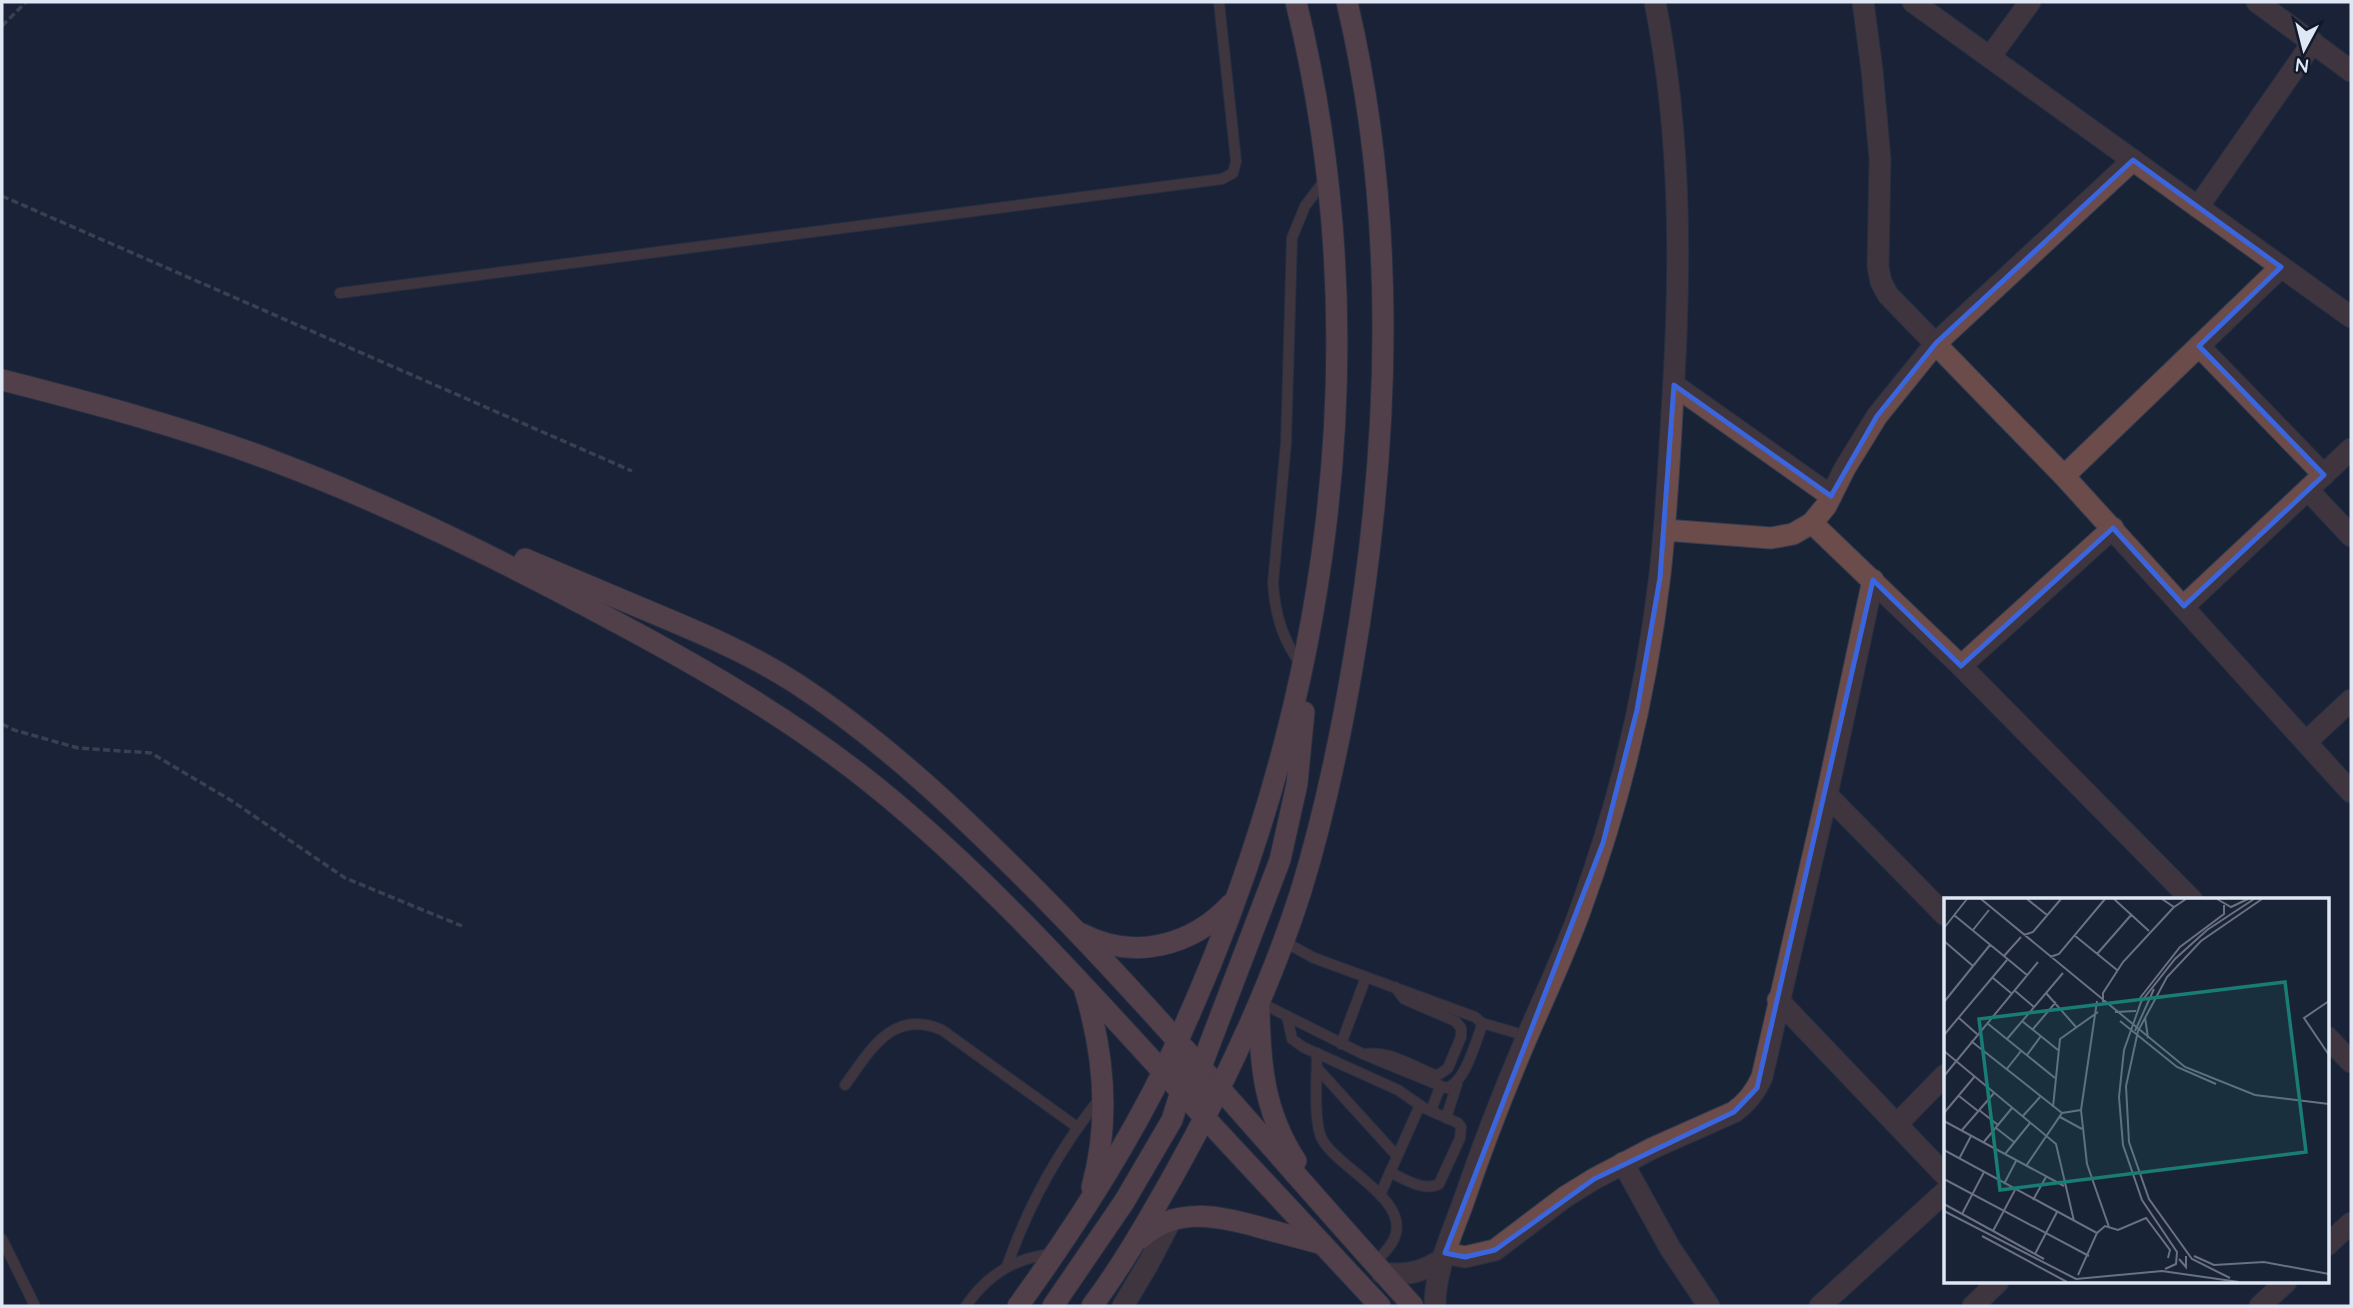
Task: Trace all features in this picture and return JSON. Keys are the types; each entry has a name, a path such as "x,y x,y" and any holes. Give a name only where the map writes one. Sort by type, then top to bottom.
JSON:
{"street":[{"path":"1018,1306 1087,1206 1178,1041 1240,891 1272,794 1304,668 1325,538 1335,439 1337,335 1326,179 1311,74 1296,2"},
{"path":"1092,1306 1135,1244 1205,1119 1259,1002 1283,941 1315,844 1338,744 1364,593 1377,465 1383,335 1380,229 1369,123 1347,2"},
{"path":"1435,1306 1435,1289 1444,1256 1495,1112 1581,909 1622,777 1650,642 1665,530 1678,308 1678,217 1671,112 1655,2"},
{"path":"1863,2 1880,147 1878,267 1881,282 1888,295 2113,528 2351,792"},
{"path":"1913,2 2351,317"},
{"path":"1990,57 2030,2"},
{"path":"2257,2 2351,71"},
{"path":"2198,206 2312,42"},
{"path":"1665,530 1771,538 1793,534 1812,523 1832,496 1845,468 1877,416 1936,343 2133,160"},
{"path":"2064,476 2281,267"},
{"path":"2199,346 2324,475"},
{"path":"2,380 201,436 333,484 539,580 655,643 800,730 912,817 986,887 1084,985 1380,1306"},
{"path":"1674,385 1832,496"},
{"path":"2184,606 2351,449"},
{"path":"2308,490 2351,536"},
{"path":"421,523 495,547 722,642 791,680 856,726 984,837 1075,930 1178,1041 1413,1306"},
{"path":"1812,523 1961,666 2190,898"},
{"path":"1961,666 2113,528"},
{"path":"1378,1269 1408,1274 1421,1271 1444,1256 1465,1257 1494,1250 1565,1198 1623,1163 1723,1117 1743,1105 1757,1088 1762,1077 1827,795 1873,580"},
{"path":"1205,1119 1199,1088 1201,1067 1215,1025 1267,897 1283,848 1302,746 1304,668"},
{"path":"2306,742 2351,700"},
{"path":"1827,795 1944,914"},
{"path":"1075,930 1106,944 1123,947 1163,945 1205,928 1240,891"},
{"path":"1084,985 1098,1043 1103,1095 1100,1151 1087,1206"},
{"path":"1778,1000 1944,1174"},
{"path":"1259,1002 1264,1076 1269,1105 1279,1134 1301,1168 1314,1197"},
{"path":"2328,1038 2351,1061"},
{"path":"1053,1306 1131,1190 1172,1120 1181,1091 1182,1058 1178,1041"},
{"path":"1897,1124 1944,1076"},
{"path":"1623,1163 1664,1237 1709,1306"},
{"path":"1826,1304 1944,1193"},
{"path":"1135,1244 1145,1234 1171,1220 1185,1216 1213,1216 1322,1244"},
{"path":"1123,1306 1171,1220"},
{"path":"2328,1244 2351,1223"},
{"path":"1973,1306 1996,1284"},
{"path":"2260,1306 2284,1284"}],"lane":[{"path":"340,293 1222,179 1233,173 1236,161 1219,2"},
{"path":"1304,668 1281,628 1273,583 1286,443 1292,238 1305,206 1326,179"},
{"path":"1283,941 1314,958 1475,1017 1482,1023 1527,1035"},
{"path":"1341,1044 1366,978"},
{"path":"1363,1054 1379,1053 1435,1074 1448,1068 1461,1037 1458,1024 1404,999 1395,987"},
{"path":"1259,1002 1341,1044 1440,1087 1446,1088 1457,1083"},
{"path":"1287,1016 1293,1039 1317,1053 1398,1090 1420,1105 1458,1123 1462,1133 1439,1184 1434,1187 1423,1186 1390,1172"},
{"path":"1446,1118 1457,1083 1482,1023"},
{"path":"845,1085 884,1036 902,1026 922,1024 942,1030 1077,1127"},
{"path":"1317,1053 1318,1122 1321,1137 1395,1213 1397,1231 1378,1269"},
{"path":"1317,1068 1397,1156"},
{"path":"1431,1111 1440,1087"},
{"path":"1007,1266 1036,1194 1077,1127 1103,1095"},
{"path":"1380,1195 1420,1105"},
{"path":"2,1239 35,1306"},
{"path":"966,1306 981,1286 1007,1266 1031,1257 1056,1253"}],"path":[{"path":"2,26 26,2"},
{"path":"2,196 632,471"},
{"path":"2,724 14,730 78,748 150,753 232,801 345,878 462,926"}],"highlighted area":[{"path":"2133,160 2281,267 2199,346 2324,475 2184,606 2113,528 1961,666 1873,580 1757,1088 1734,1112 1594,1179 1495,1250 1465,1257 1445,1253 1603,843 1637,710 1660,578 1674,385 1831,496 1877,416 1936,343"}]}
